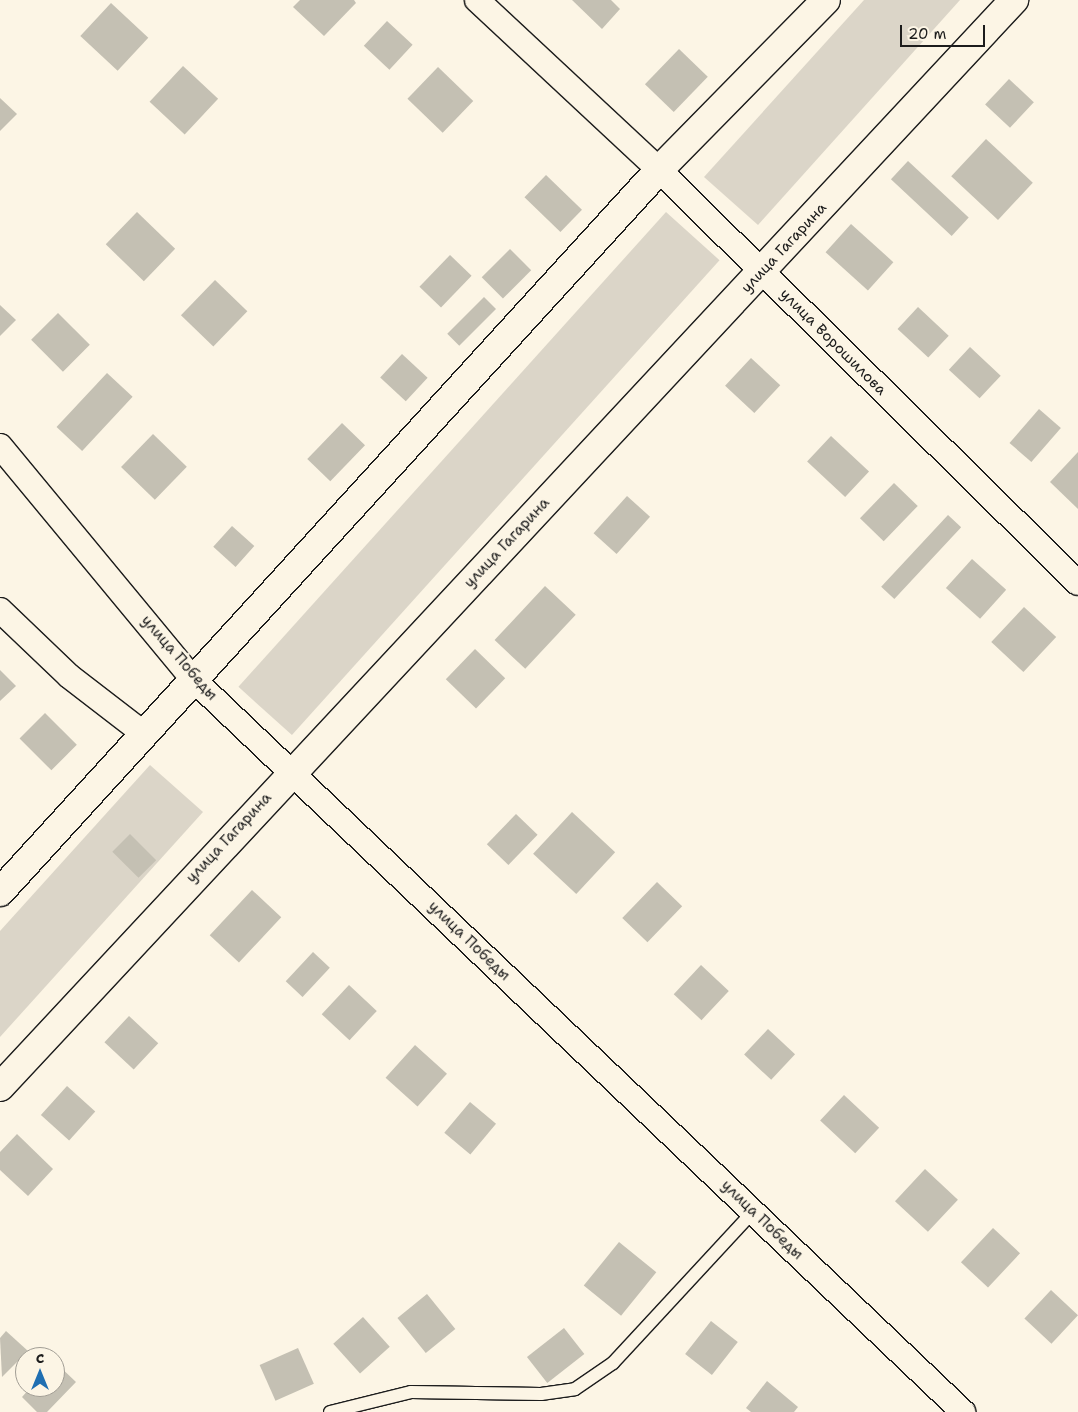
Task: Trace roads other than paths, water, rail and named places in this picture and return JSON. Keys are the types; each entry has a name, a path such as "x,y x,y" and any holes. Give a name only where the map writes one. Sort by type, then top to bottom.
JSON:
{"street":[{"name":"улица Ворошилова","path":"477,0 659,170 1078,583"},
{"path":"0,892 192,678 659,170 826,0"},
{"name":"улица Гагарина","path":"0,1087 291,772 762,272 1014,0"},
{"name":"улица Победы","path":"0,446 192,678 963,1412"},
{"path":"0,610 69,676 143,732"}],"lane":[{"path":"330,1412 412,1392 541,1394 575,1389 613,1363 753,1212"}]}
